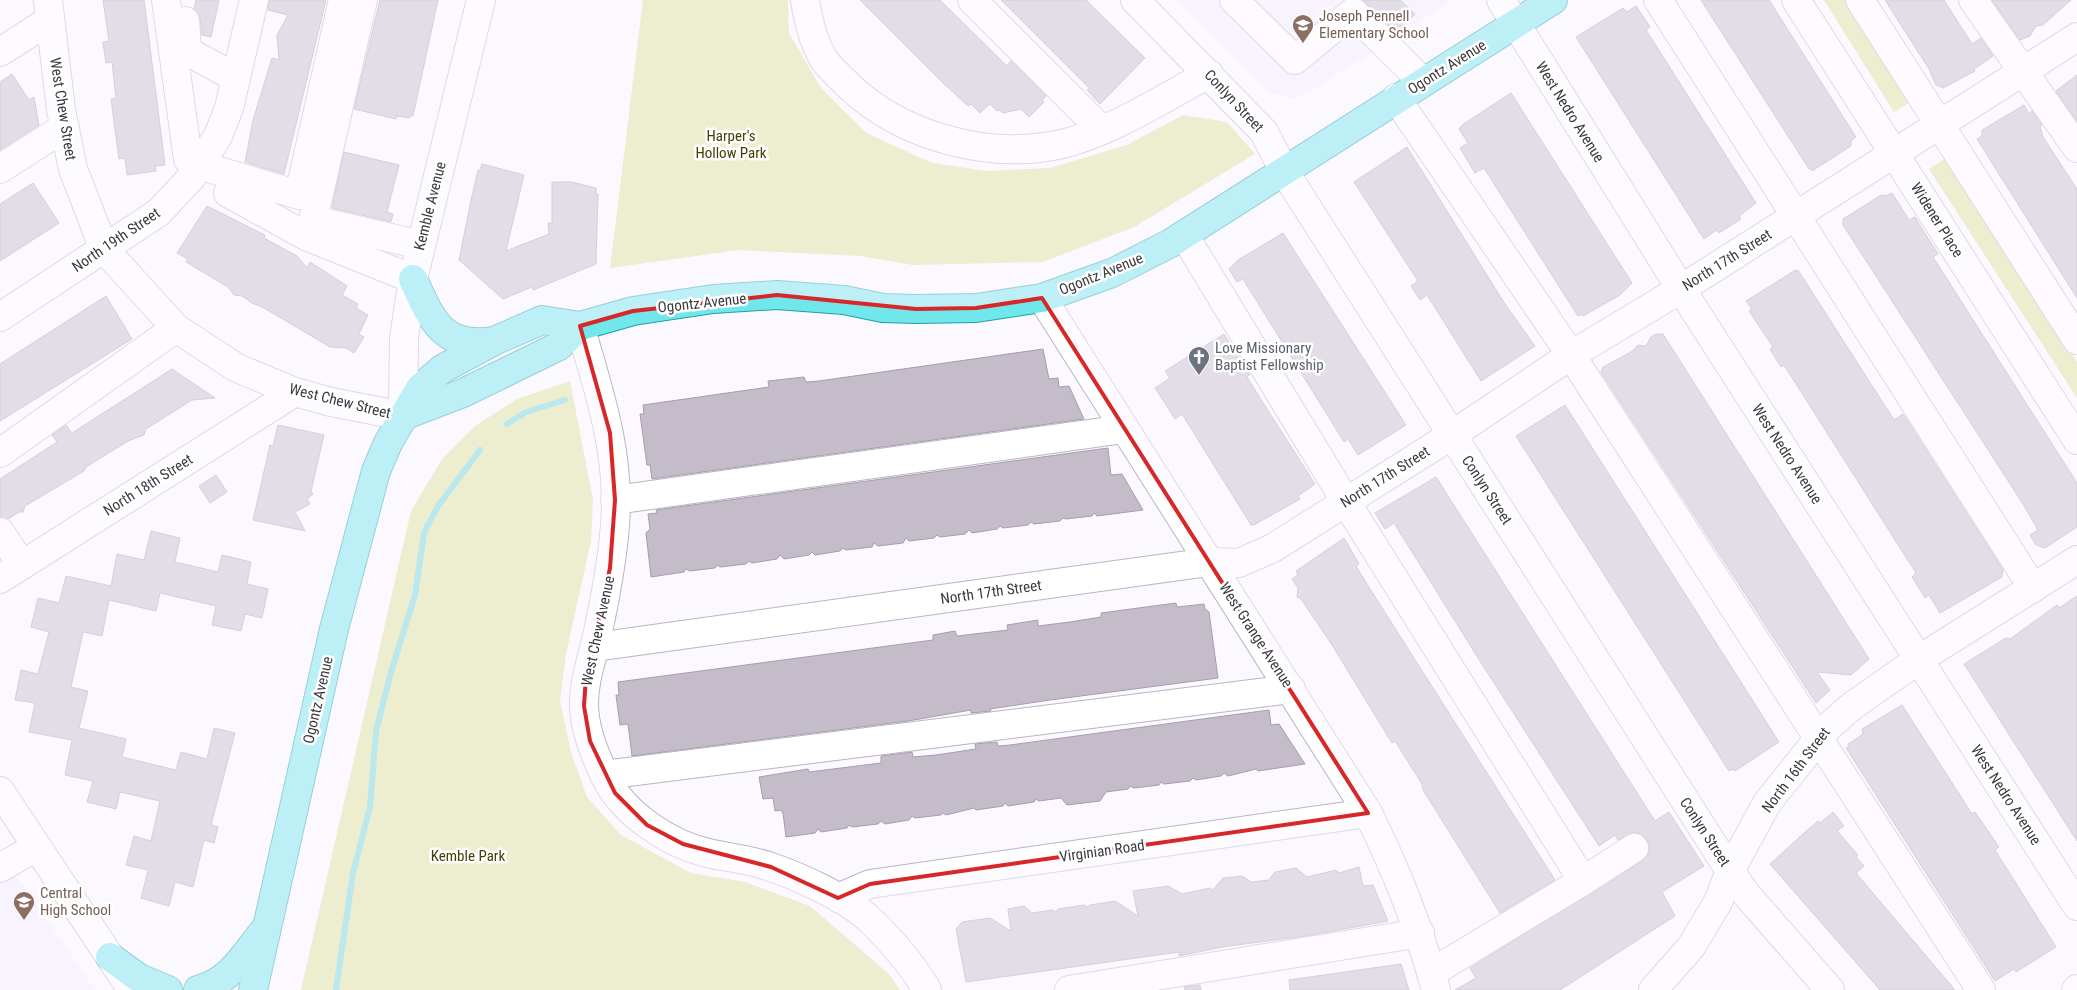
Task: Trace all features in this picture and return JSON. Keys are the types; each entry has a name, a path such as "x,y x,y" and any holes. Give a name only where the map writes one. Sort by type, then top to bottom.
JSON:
{"main road":[{"name":"Ogontz Avenue","path":"252,990 334,629 376,471 388,443 420,388 442,369 494,341 542,320 580,326 633,311 731,298 777,295 844,300 883,308 916,309 976,308 1042,298 1112,273 1184,235 1396,98 1553,0"},
{"path":"413,279 426,308 447,335 460,341 476,343 494,341"},
{"name":"Ogontz Avenue","path":"403,416 463,393 559,346 580,326"},
{"path":"198,990 209,987 228,976 266,928"},
{"path":"110,957 139,978 168,990"}],"street":[{"path":"166,0 188,160 299,195 343,0"},
{"path":"184,0 187,51 236,78"},
{"name":"North 19th Street","path":"0,317 158,213 190,179 218,136 229,108 254,0"},
{"path":"363,0 313,220 421,245"},
{"name":"Kemble Avenue","path":"403,416 404,338 413,279 481,0"},
{"path":"804,0 808,21 825,60 856,94 900,122 952,141 1001,150 1041,148 1064,143 1102,130 1209,74"},
{"path":"972,0 1102,130"},
{"name":"Conlyn Street","path":"1135,0 1264,132 1284,171 1730,871 1746,894 1830,990"},
{"path":"1234,0 1295,60 1353,12 1423,82"},
{"name":"West Nedro Avenue","path":"1501,0 1681,289 2077,906"},
{"path":"1658,0 2033,588"},
{"name":"Widener Place","path":"1796,0 2077,440"},
{"path":"1860,0 2077,340"},
{"path":"1973,0 2077,148"},
{"path":"0,52 49,10"},
{"name":"West Chew Street","path":"49,10 64,127 73,169 104,249 176,328 237,368 295,392 331,402 403,416"},
{"name":"North 17th Street","path":"595,647 1209,562 1239,563 1273,548 1452,435 1571,355 1796,217 2077,37"},
{"path":"1396,98 1571,355 1981,990"},
{"path":"0,169 64,127"},
{"path":"228,193 306,236 413,279"},
{"path":"1184,235 1346,502 1583,881"},
{"name":"West Grange Avenue","path":"1042,298 1291,688 1368,814 1398,873 1420,933 1434,982"},
{"name":"West Chew Avenue","path":"580,326 610,433 615,500 616,524 610,568 595,647 586,676 584,706 590,741 604,775 615,792 647,825 683,844 710,853 771,866 838,898 866,916 900,954 928,990"},
{"path":"0,454 176,328"},
{"name":"North 18th Street","path":"11,572 295,392"},
{"path":"615,500 1124,429"},
{"path":"0,532 11,572"},
{"name":"North 16th Street","path":"1653,990 1691,947 1718,902 1730,871 1767,803 1827,728 1852,706 1918,660 2077,560"},
{"path":"604,775 1291,688"},
{"path":"0,791 36,848 132,990"},
{"name":"Virginian Road","path":"838,898 870,884 1368,814"},
{"path":"0,868 36,848"},
{"path":"1434,982 1634,848"},
{"path":"1069,990 1420,933"}],"highlighted area":[{"path":"777,295 916,309 976,308 1042,298 1368,813 870,884 838,898 771,867 683,844 647,825 615,793 590,741 584,706 586,676 610,568 615,500 610,433 580,326 633,311"}],"shaded area":[{"name":"Joseph Pennell Elementary School","path":"1178,0 1453,0 1316,88 1294,98 1270,93"},
{"name":"Central High School","path":"0,852 95,990 0,990"}],"green space":[{"name":"Harper's Hollow Park","path":"643,0 788,0 789,33 821,88 866,133 932,163 987,171 1050,168 1127,145 1183,115 1227,122 1255,154 1134,227 1043,262 913,265 860,256 738,250 610,268"},
{"path":"1824,0 1847,0 1911,102 1894,112"},
{"path":"1946,158 2077,362 2077,398 1929,169"},
{"name":"Kemble Park","path":"570,381 593,500 591,541 566,654 560,701 571,752 587,797 621,835 691,873 745,882 810,906 889,974 900,990 301,990 411,511 442,459 475,426 517,399"}],"building":[{"path":"103,0 144,0 165,165 155,166 156,171 127,175 125,158 119,159 111,99 116,98 112,62 106,63 103,42 109,41"},
{"path":"196,0 219,0 211,37 202,35 200,19 194,9"},
{"path":"269,0 326,0 284,174 245,162 253,120 272,58 279,60 277,35 288,15 268,10"},
{"path":"380,0 438,0 413,116 410,115 410,118 397,116 396,119 354,109"},
{"path":"860,0 940,0 1007,66 1011,61 1046,96 1042,100 1044,102 1029,117 1021,109 1003,113 999,110 997,111 990,104 980,113 971,104 968,106 943,83"},
{"path":"1001,0 1086,0 1145,58 1100,104 1087,90 1089,88"},
{"path":"1363,0 1400,0 1415,14 1396,33"},
{"path":"1701,0 1769,0 1856,137 1851,141 1851,146 1812,171 1811,168 1809,169"},
{"path":"1885,0 1944,0 1972,44 1981,38 1993,56 1974,69 1975,71 1943,88 1936,85 1929,69"},
{"path":"1992,0 2071,0 2043,25 2036,26 2030,36 2020,40"},
{"path":"1636,6 1650,27 1646,30 1756,203 1739,216 1741,219 1719,233 1716,230 1704,239 1576,37 1623,8 1627,12"},
{"path":"12,74 29,100 34,97 39,125 0,150 0,82"},
{"path":"2077,75 2077,121 2056,91"},
{"path":"1511,93 1632,283 1620,295 1583,316 1582,314 1578,316 1484,168 1475,173 1460,148 1468,143 1459,129 1462,125"},
{"path":"2024,105 2029,114 2032,111 2042,125 2040,127 2043,137 2077,189 2077,298 1977,139 1982,136 1982,130"},
{"path":"1407,147 1505,304 1535,346 1481,381 1427,295 1420,300 1411,286 1418,281 1354,182"},
{"path":"344,152 399,165 387,212 393,214 391,222 332,208"},
{"path":"482,164 524,175 506,251 549,234 548,223 552,223 552,182 572,182 596,188 596,194 598,194 596,264 533,290 532,287 503,299 459,260 478,170 480,170"},
{"path":"33,183 59,223 0,261 0,204"},
{"path":"1892,193 1909,220 1915,217 1938,254 1933,257 2077,483 2077,527 2045,548 2036,545 2030,535 2038,530 2023,504 1843,225 1843,219 1881,195 1886,196"},
{"path":"207,206 265,235 264,238 297,256 307,268 310,262 347,286 342,295 358,304 356,308 368,315 359,334 364,337 354,353 346,348 330,347 242,296 234,295 228,287 186,262 188,259 177,253"},
{"path":"1283,233 1406,425 1358,455 1348,439 1344,442 1243,279 1237,282 1229,269 1238,260"},
{"path":"1798,270 1894,420 1903,414 2003,570 2002,577 1940,613 1929,595 1925,598 1912,577 1916,573 1784,365 1781,367 1770,349 1773,347 1749,311 1752,309 1746,301"},
{"path":"106,296 132,339 0,421 0,364"},
{"path":"1224,334 1250,374 1247,377 1315,484 1298,496 1300,499 1254,525 1251,525 1182,414 1175,419 1155,388 1170,378 1165,371"},
{"path":"1656,334 1663,334 1869,659 1851,675 1817,672 1830,690 1816,703 1601,372 1603,367 1631,352 1638,345 1646,346 1651,337"},
{"path":"1043,349 1049,379 1058,378 1059,387 1069,386 1084,419 652,479 650,465 647,465 640,414 644,414 643,405 769,387 768,381 804,377 806,382 819,381"},
{"path":"172,369 215,398 192,400 146,429 144,435 128,441 86,467 84,471 25,506 23,512 19,512 8,519 0,517 0,479 57,442 52,435 66,425 72,433"},
{"path":"1565,405 1779,742 1735,771 1734,769 1729,771 1516,436"},
{"path":"278,425 324,435 311,491 313,494 307,499 310,504 295,512 305,531 253,520 270,445 273,446"},
{"path":"1108,448 1111,475 1122,474 1143,510 1097,516 1094,513 1092,516 1063,518 1060,521 1034,524 1031,522 1028,525 1003,528 1000,526 997,529 972,533 969,530 965,534 940,537 937,535 934,538 909,541 906,538 903,543 878,546 874,543 872,547 846,550 843,548 840,551 815,555 812,552 809,555 784,559 780,555 777,559 752,563 749,561 746,564 720,567 717,565 715,568 690,571 686,569 684,572 651,577 646,533 650,529 648,514 657,513 656,510"},
{"path":"216,475 227,492 210,503 199,486"},
{"path":"1436,477 1655,821 1669,812 1704,866 1662,892 1675,916 1560,990 1455,990 1476,978 1470,968 1642,861 1648,855 1650,847 1642,834 1634,832 1618,840 1615,835 1599,846 1394,523 1385,529 1375,513"},
{"path":"151,531 180,538 175,562 218,572 222,555 251,562 247,584 268,589 262,618 245,614 241,631 212,625 216,606 160,593 156,611 109,600 102,636 83,632 71,687 88,691 79,728 126,739 122,757 176,770 181,752 207,759 214,728 235,733 211,825 218,827 214,843 204,840 193,887 175,882 169,906 141,898 148,870 126,865 134,836 151,841 160,801 120,792 116,809 87,802 93,781 65,775 72,740 29,732 35,703 15,700 21,670 38,674 49,632 31,627 38,598 59,603 66,576 111,586 117,554 144,560"},
{"path":"1344,538 1359,564 1356,566 1372,592 1555,880 1500,913 1423,790 1422,784 1395,741 1392,743 1332,645 1301,599 1297,597 1298,588 1292,579 1298,575 1296,571"},
{"path":"2077,596 2077,841 1964,664 2006,638 2010,639 2057,605 2059,608"},
{"path":"1176,603 1177,607 1204,604 1205,609 1209,612 1218,678 1050,700 990,709 991,711 971,713 971,710 908,721 632,756 628,724 620,725 616,695 619,695 618,682 933,640 933,635 955,631 957,636 1008,630 1007,625 1038,620 1038,626 1070,622 1101,617 1101,613"},
{"path":"1902,705 1972,814 1975,812 1999,847 1995,850 2056,947 2016,972 2014,969 1995,981 1846,748 1849,746 1848,744 1863,734 1862,729"},
{"path":"1269,710 1271,725 1279,724 1305,764 1258,771 1256,769 1228,776 1224,773 1221,776 1196,780 1193,778 1190,781 1164,784 1161,782 1159,785 1134,788 1130,786 1128,789 1106,792 1100,801 1067,805 1061,798 1039,801 1036,799 1034,802 1008,806 1005,803 1003,806 976,810 974,808 946,815 943,813 941,815 915,818 912,816 909,820 885,824 881,821 878,824 852,827 849,825 847,828 821,832 818,829 815,833 786,837 783,813 781,810 775,811 773,798 763,799 759,777 808,769 809,772 881,763 881,756 912,752 913,757 936,755 976,749 975,744 997,742 998,746 1010,745"},
{"path":"1833,812 1844,826 1837,831 1858,855 1856,857 1864,866 1856,873 1955,990 1880,990 1770,864 1818,821 1820,823"},
{"path":"1359,867 1363,886 1373,885 1388,921 1305,936 1222,947 1179,956 1179,952 966,982 956,929 962,922 990,918 1011,931 1008,909 1024,906 1032,913 1053,910 1056,912 1058,909 1084,905 1087,907 1115,901 1138,916 1133,891 1168,886 1182,894 1210,888 1213,890 1223,878 1242,876 1251,882 1269,880 1275,872 1296,868 1307,877 1336,870 1339,873"},
{"path":"1401,964 1409,990 1290,990 1289,980"},
{"path":"1200,985 1201,990 1185,990 1184,987"}],"waterway":[{"path":"507,424 526,412 565,400"},
{"path":"336,990 353,873 370,807 376,731 391,672 415,595 424,533 438,506 480,450"}],"place":[{"name":"Joseph Pennell Elementary School","path":"1303,44"},
{"name":"Love Missionary Baptist Fellowship","path":"1199,376"},
{"name":"Central High School","path":"24,921"}]}
